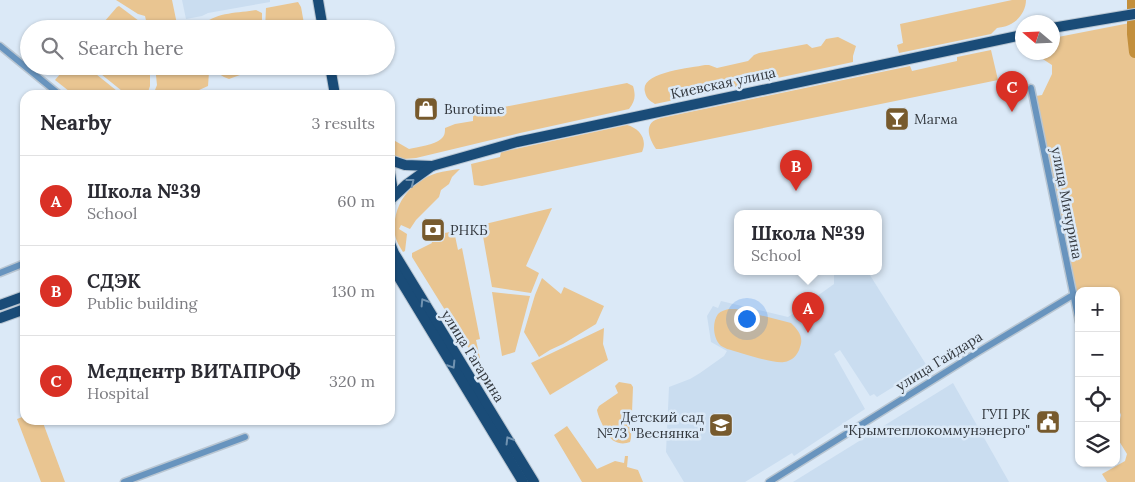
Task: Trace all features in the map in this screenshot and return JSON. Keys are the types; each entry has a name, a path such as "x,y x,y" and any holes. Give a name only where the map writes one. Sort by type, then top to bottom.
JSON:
{"main road":[{"path":"318,0 321,20"},
{"path":"1060,27 1135,14"},
{"name":"Киевская улица","path":"395,162 405,165 432,166 516,142 1015,36"},
{"path":"332,75 334,90"},
{"name":"Киевская улица","path":"395,195 432,166"},
{"name":"улица Гагарина","path":"395,255 534,482"},
{"name":"улица Гагарина","path":"395,271 524,482"},
{"path":"0,305 20,298"},
{"path":"0,318 20,310"}],"street":[{"path":"0,46 20,62"},
{"path":"36,75 54,90"},
{"name":"улица Мичурина","path":"1031,88 1075,304"},
{"path":"0,273 20,266"},
{"name":"улица Гайдара","path":"769,482 1073,295"},
{"path":"124,482 244,437"}],"shaded area":[{"path":"116,0 172,0 176,20 146,20 145,16 138,14"},
{"path":"182,0 270,0 270,2 208,13 186,19"},
{"path":"1012,0 1026,0 1025,8 1021,15 1015,15 1015,22 997,28 991,34 899,53 897,45 903,43 900,24"},
{"path":"298,2 303,20 265,20 266,8"},
{"path":"119,6 138,20 106,20"},
{"path":"256,10 262,13 262,20 209,20 228,14"},
{"path":"1135,22 1135,482 1107,482 1102,474 1114,467 1120,467 1120,464 1125,461 1127,454 1120,443 1120,287 1075,287 1075,289 1036,96 1042,95 1052,74 1052,65 1044,60 1060,60 1060,37"},
{"path":"838,37 856,46 853,62 655,104 648,99 645,92 645,85 650,80 668,72 705,65 717,68 748,61 759,53 807,44 812,48 821,46 826,39"},
{"path":"991,50 998,80 661,149 656,149 649,135 651,123 661,118 910,66 912,71 957,61 957,57"},
{"path":"59,75 97,75 116,90 68,90 55,80"},
{"path":"102,75 150,75 149,90 121,90"},
{"path":"156,75 209,75 208,86 199,90 155,90 157,85"},
{"path":"221,75 240,75 229,79"},
{"path":"627,83 633,86 634,101 629,109 416,158 404,159 395,156 395,141 409,149 430,144 442,138 445,128 473,121 473,113"},
{"path":"627,125 639,131 644,143 642,152 482,186 474,185 471,164 500,157 501,152"},
{"path":"460,169 452,177 449,184 441,190 439,197 416,220 410,229 401,225 399,229 407,234 405,251 403,252 396,237 395,224 396,214 404,196 418,182 427,177 440,172"},
{"path":"552,208 526,266 539,273 531,293 492,287 481,225"},
{"path":"454,231 458,250 462,248 480,339 476,340 480,358 476,360 412,257 412,253 432,243 430,238"},
{"path":"834,275 870,275 927,366 877,397 874,394 870,396 840,350 834,354 865,409 794,456 792,453 745,482 684,482 666,452 669,387 700,373 724,356 727,351 711,342 707,316 713,306 718,308 721,301 788,317 834,284"},
{"path":"542,278 561,294 564,287 604,306 596,324 539,357 524,332"},
{"path":"492,292 530,296 515,352 502,356"},
{"path":"729,309 736,309 791,323 801,337 798,353 790,360 779,362 721,346 715,334 714,325 719,313"},
{"path":"604,328 603,344 608,360 550,395 531,363"},
{"path":"619,382 631,384 633,387 631,438 630,442 624,443 616,442 609,436 597,410 599,406 618,393 615,386"},
{"path":"953,383 1009,482 793,482"},
{"path":"20,418 20,425 44,425 65,482 41,482 17,419"},
{"path":"567,426 597,469 615,461 624,463 625,456 628,456 627,467 638,470 643,482 582,482 554,435"}],"waterway":[{"path":"1133,0 1135,52"}],"place":[{"name":"Burotime","path":"426,109"},
{"name":"Медцентр ВИТАПРОФ","path":"1012,112"},
{"name":"Магма","path":"897,119"},
{"name":"СДЭК","path":"796,191"},
{"name":"РНКБ","path":"433,230"},
{"name":"Школа №39","path":"808,333"},
{"name":"ГУП РК \"Крымтеплокоммунэнерго\"","path":"1048,422"},
{"name":"Детский сад №73 \"Веснянка\"","path":"721,425"}]}
